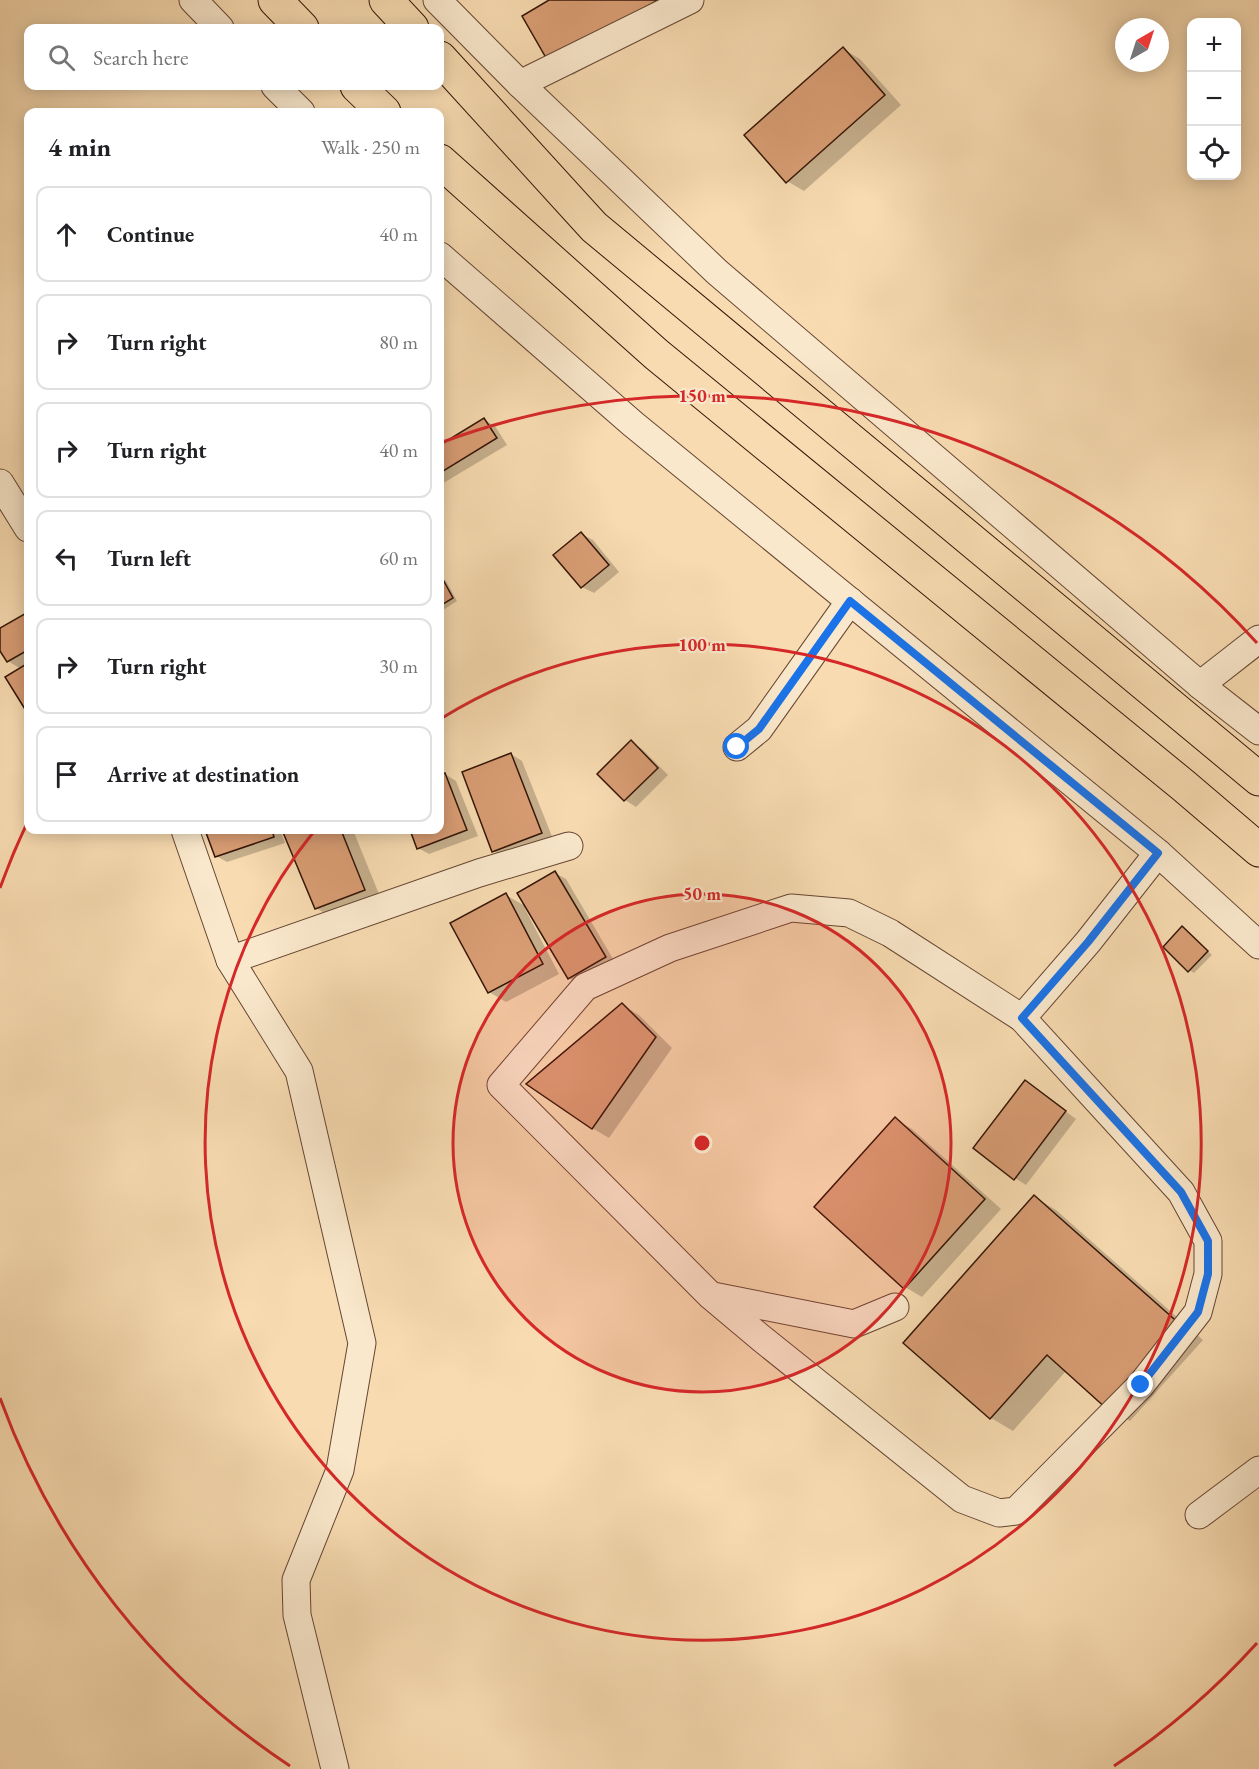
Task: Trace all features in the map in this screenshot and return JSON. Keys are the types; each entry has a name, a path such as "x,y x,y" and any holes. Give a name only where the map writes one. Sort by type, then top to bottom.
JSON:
{"highway":[{"path":"275,0 298,24"},
{"path":"386,0 408,24"},
{"path":"444,62 594,227 1259,779"},
{"path":"361,90 380,108"},
{"path":"444,166 656,354 1185,786 1259,850"}],"street":[{"path":"193,0 216,24"},
{"path":"437,0 520,84 717,272 1200,685 1259,731"},
{"path":"520,84 690,0"},
{"path":"279,90 298,108"},
{"path":"444,259 633,424 1158,853 1259,945"},
{"path":"0,483 24,522"},
{"path":"737,747 759,729 850,601"},
{"path":"1200,685 1259,639"},
{"path":"186,834 230,960 299,1071 362,1343 340,1470 296,1580 297,1615 335,1769"},
{"path":"230,960 479,873 569,846"},
{"path":"1022,1018 1088,942 1158,853"},
{"path":"791,908 849,913 890,933 1022,1018 1181,1192 1208,1241 1208,1274 1198,1312 1141,1385 1016,1510 999,1512 962,1499 761,1338 711,1296 501,1085 585,987 670,948 791,908"},
{"path":"711,1296 854,1324 895,1307"},
{"path":"1199,1515 1259,1470"}],"building":[{"path":"549,0 658,0 549,63 522,16"},
{"path":"843,47 885,95 786,183 744,135"},
{"path":"484,418 497,438 444,471 444,443"},
{"path":"581,532 609,565 581,588 553,555"},
{"path":"444,582 453,598 444,604"},
{"path":"24,614 24,652 7,662 0,651 0,628"},
{"path":"24,665 24,708 5,677"},
{"path":"631,740 658,768 624,801 597,774"},
{"path":"511,753 542,833 492,852 462,772"},
{"path":"444,773 467,830 417,849 411,834 444,834"},
{"path":"206,834 273,834 274,837 215,857"},
{"path":"284,834 343,834 365,890 315,909"},
{"path":"555,871 606,957 568,979 517,893"},
{"path":"506,893 543,964 488,993 450,923"},
{"path":"1182,926 1208,951 1188,972 1163,947"},
{"path":"622,1003 656,1037 592,1129 526,1084"},
{"path":"1025,1080 1066,1111 1014,1180 973,1148"},
{"path":"895,1117 985,1199 904,1289 814,1207"},
{"path":"1034,1195 1182,1326 1108,1410 1047,1355 990,1419 903,1343"}],"route":[{"path":"737,747 759,729 850,601 1158,853 1088,942 1022,1018 1181,1192 1208,1241 1208,1274 1198,1312 1141,1385"}]}
